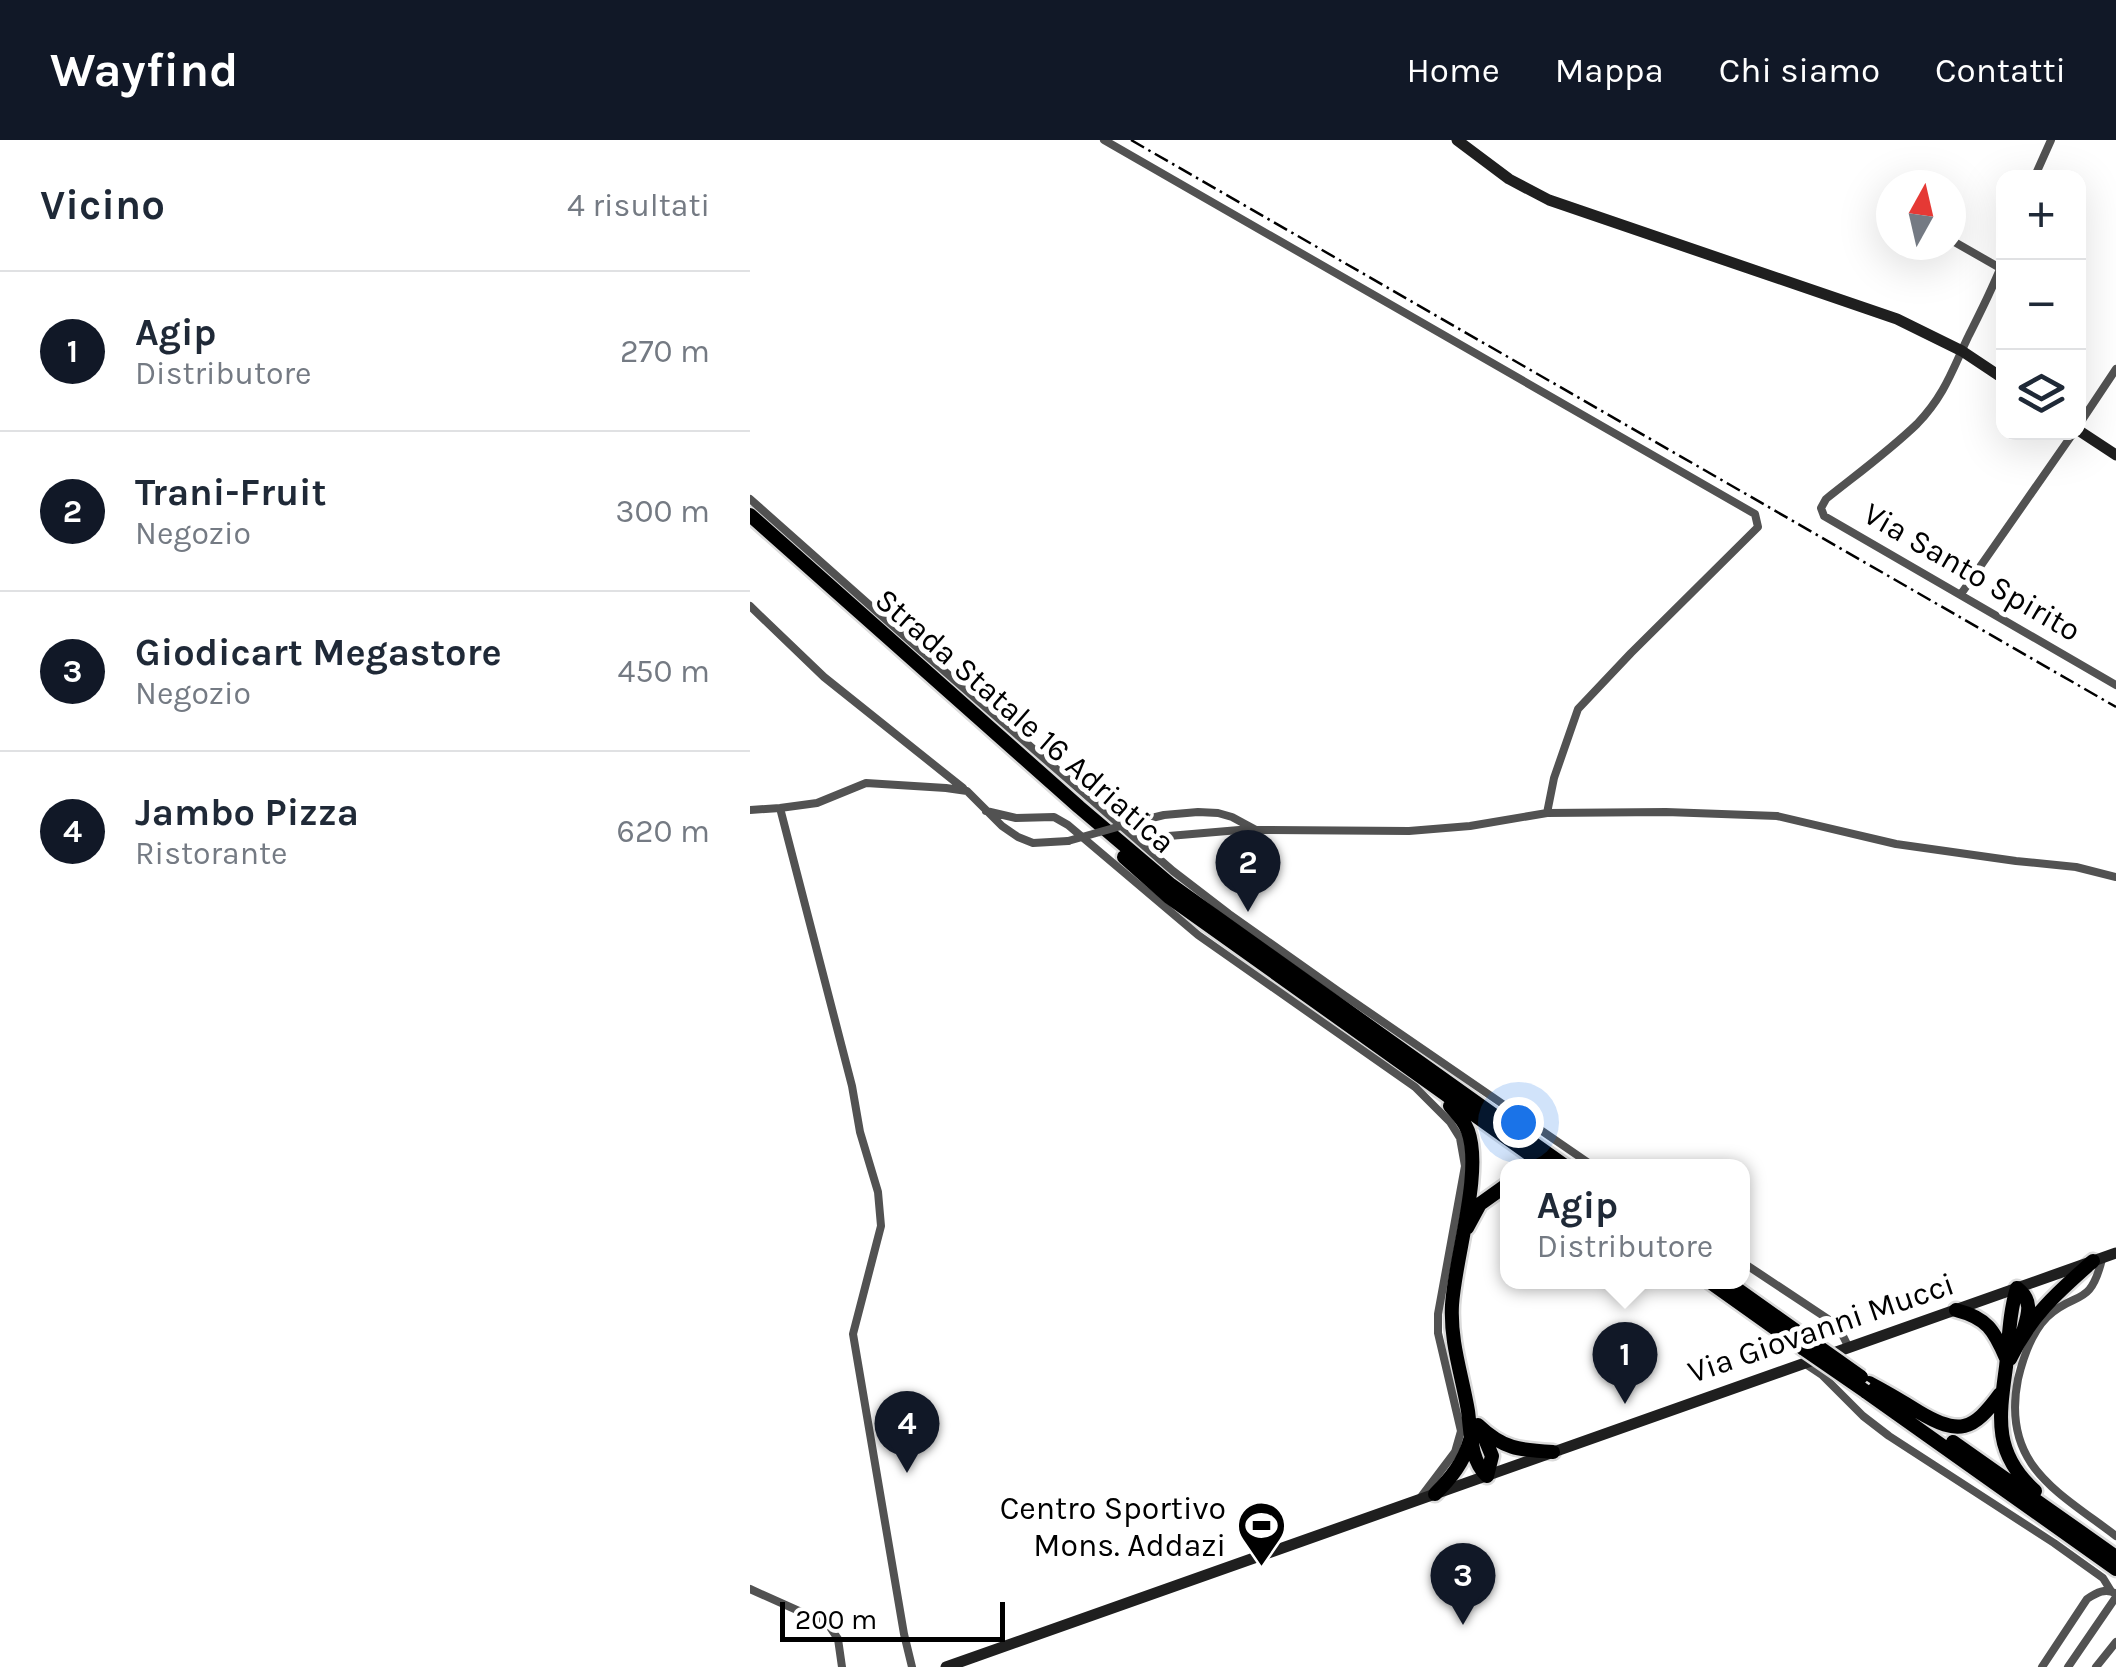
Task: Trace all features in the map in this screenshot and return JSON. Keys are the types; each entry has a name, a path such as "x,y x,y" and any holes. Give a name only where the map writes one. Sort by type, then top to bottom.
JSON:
{"highway":[{"name":"Strada Statale 16 Adriatica","path":"750,515 1171,886 1556,1159"},
{"name":"Strada Statale 16 Adriatica","path":"750,524 1169,897 1536,1159"},
{"path":"1408,1069 1453,1109 1467,1129 1473,1160 1452,1306 1453,1339 1474,1430 1490,1447 1487,1476"},
{"path":"1462,1238 1480,1204 1500,1189"},
{"path":"2006,1363 2023,1332 2048,1301 2097,1260"},
{"path":"2023,1332 2029,1308 2017,1288 2010,1310 2000,1393 2002,1433 2006,1450 2024,1481 2049,1510"},
{"path":"1720,1289 1807,1352 1939,1424 1970,1424 1981,1417 2000,1393"},
{"path":"1735,1289 1807,1352"},
{"path":"1956,1310 1975,1315 1987,1324 1998,1338 2006,1363"},
{"path":"1867,1387 2116,1557"},
{"path":"1867,1387 2116,1569"},
{"path":"1427,1497 1450,1480 1462,1462 1474,1430"},
{"path":"1474,1430 1521,1450 1553,1452"}],"main road":[{"path":"1457,140 1509,179 1548,200 1897,319 1962,351 1996,374"},
{"path":"2086,435 2116,455"},
{"name":"Via Giovanni Mucci","path":"946,1667 1553,1452 1807,1352 1849,1348 2116,1254"}],"street":[{"path":"1104,140 1755,514 1758,527 1578,709 1554,778 1547,813"},
{"path":"2037,170 2050,140"},
{"path":"1966,247 1996,260"},
{"name":"Via Santo Spirito","path":"1996,276 1940,396 1917,424 1826,498 1821,508 1824,516 2116,685"},
{"path":"2086,415 2116,369"},
{"path":"1961,594 2069,440"},
{"path":"750,498 1143,844 1229,914 1582,1159"},
{"path":"750,606 824,677 1018,837 1033,842 1068,841 1164,815 1198,812 1232,818 1256,830"},
{"path":"750,810 817,802 866,783 966,791"},
{"path":"780,808 878,1192 881,1226 854,1334 912,1667"},
{"path":"986,811 1016,818 1054,818 1068,825 1198,935 1415,1087 1450,1122 1460,1138 1465,1166 1438,1314 1438,1334 1459,1420 1460,1441 1427,1497"},
{"path":"1143,844 1156,837 1256,830 1409,831 1547,813 1666,812 1777,816 1896,844 2076,867 2116,877"},
{"path":"2097,1260 2094,1284 2088,1293 2047,1317 2026,1351 2019,1374 2015,1415 2021,1446 2032,1467 2116,1536"},
{"path":"1750,1267 1830,1321 1849,1348"},
{"path":"1807,1352 1822,1374 1863,1416 2054,1543 2103,1578 2114,1594"},
{"path":"750,1589 828,1624 838,1639 842,1667"},
{"path":"2042,1667 2087,1599 2098,1592 2114,1594"},
{"path":"2068,1667 2114,1594"},
{"path":"2096,1667 2116,1642"}],"railway":[{"path":"1131,140 2116,707"}],"place":[{"name":"Trani-Fruit","path":"1248,912"},
{"name":"Agip","path":"1625,1404"},
{"name":"Jambo Pizza","path":"907,1473"},
{"name":"Centro Sportivo Mons. Addazi","path":"1261,1568"},
{"name":"Giodicart Megastore","path":"1463,1625"}]}
